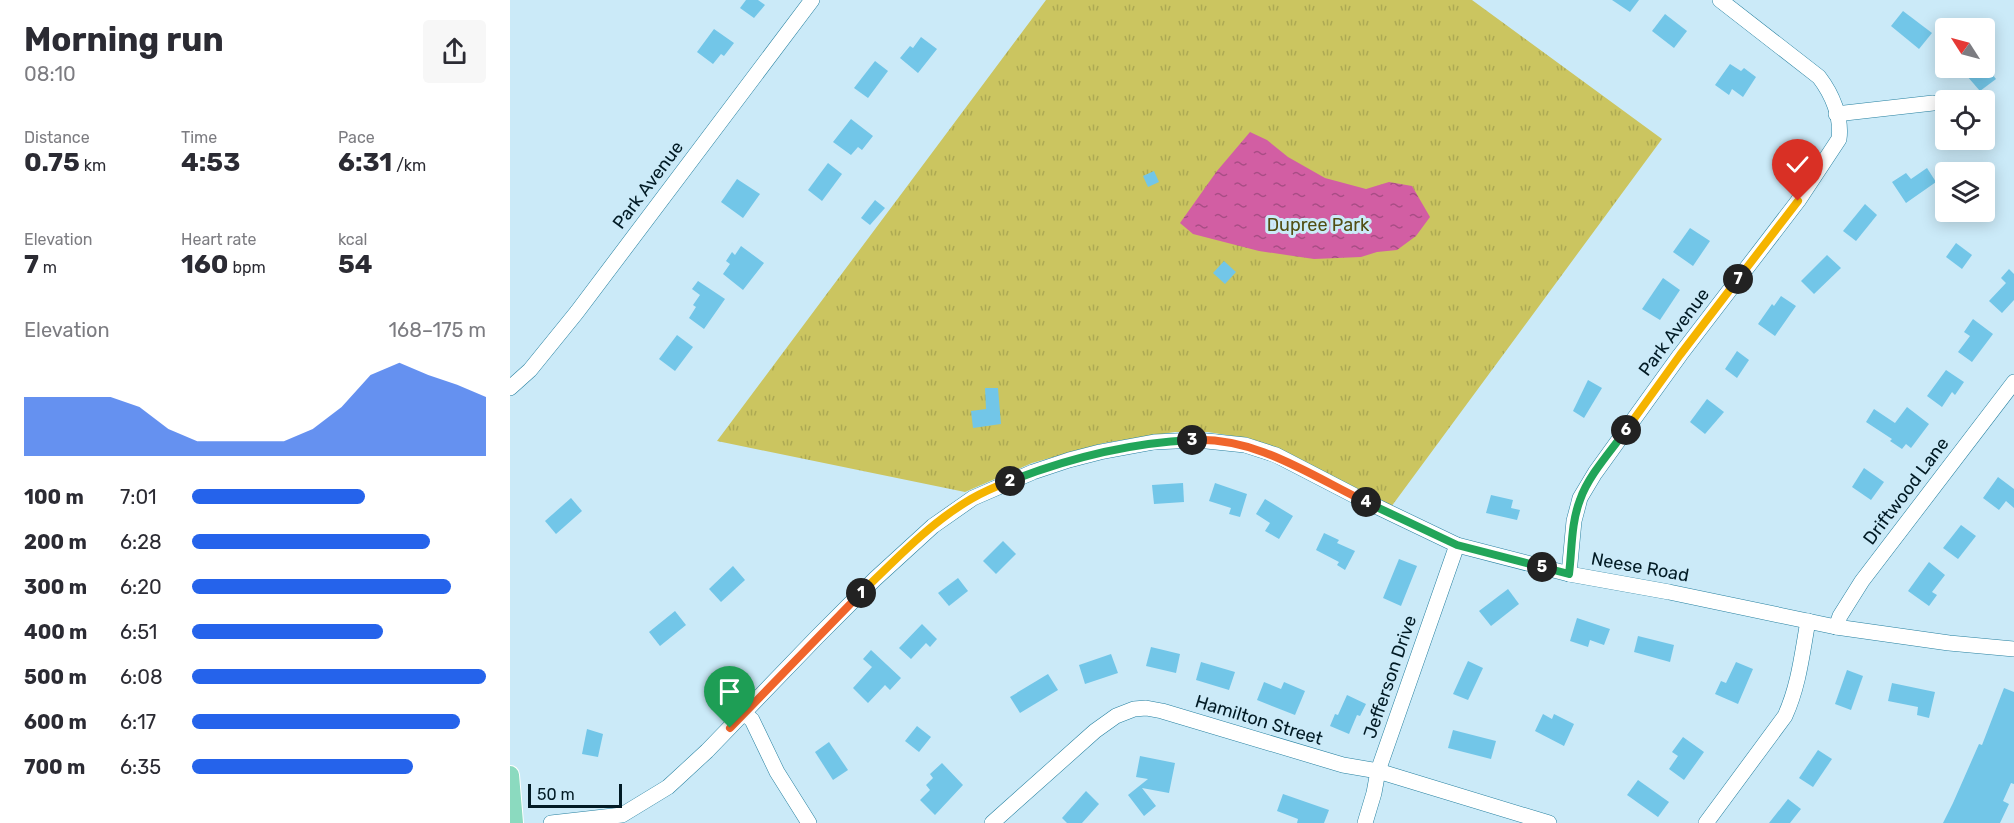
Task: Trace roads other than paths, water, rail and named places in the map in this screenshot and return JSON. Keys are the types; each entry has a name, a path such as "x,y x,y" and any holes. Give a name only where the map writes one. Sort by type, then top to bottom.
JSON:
{"main road":[{"path":"510,775 514,823"}],"street":[{"name":"Park Avenue","path":"510,388 530,370 577,312 812,0"},
{"name":"Park Avenue","path":"1569,574 1574,521 1580,498 1595,473 1680,355 1798,201 1839,139 1840,130 1834,103 1819,76 1719,0"},
{"path":"1836,114 1933,103"},
{"name":"Driftwood Lane","path":"1836,627 1839,616 1862,581 2014,382"},
{"name":"Neese Road","path":"551,823 622,815 668,787 688,770 875,579 953,510 1009,481 1059,463 1100,452 1154,442 1197,440 1245,445 1275,455 1367,503 1457,545 1569,574 1669,592 1836,627 1949,643 2014,649"},
{"name":"Jefferson Drive","path":"1365,823 1378,771 1457,545"},
{"path":"1706,823 1785,716 1799,678 1808,621"},
{"name":"Hamilton Street","path":"992,823 1095,731 1116,716 1134,709 1146,708 1343,765 1378,771 1549,823"},
{"path":"744,713 752,720 777,772 809,823"}],"water":[{"path":"1250,132 1267,140 1288,157 1325,178 1366,189 1389,182 1412,186 1430,217 1416,236 1397,250 1377,252 1361,257 1314,259 1259,251 1193,234 1180,223 1217,171"}],"park label":[{"name":"Dupree Park","path":"1318,225"}]}
